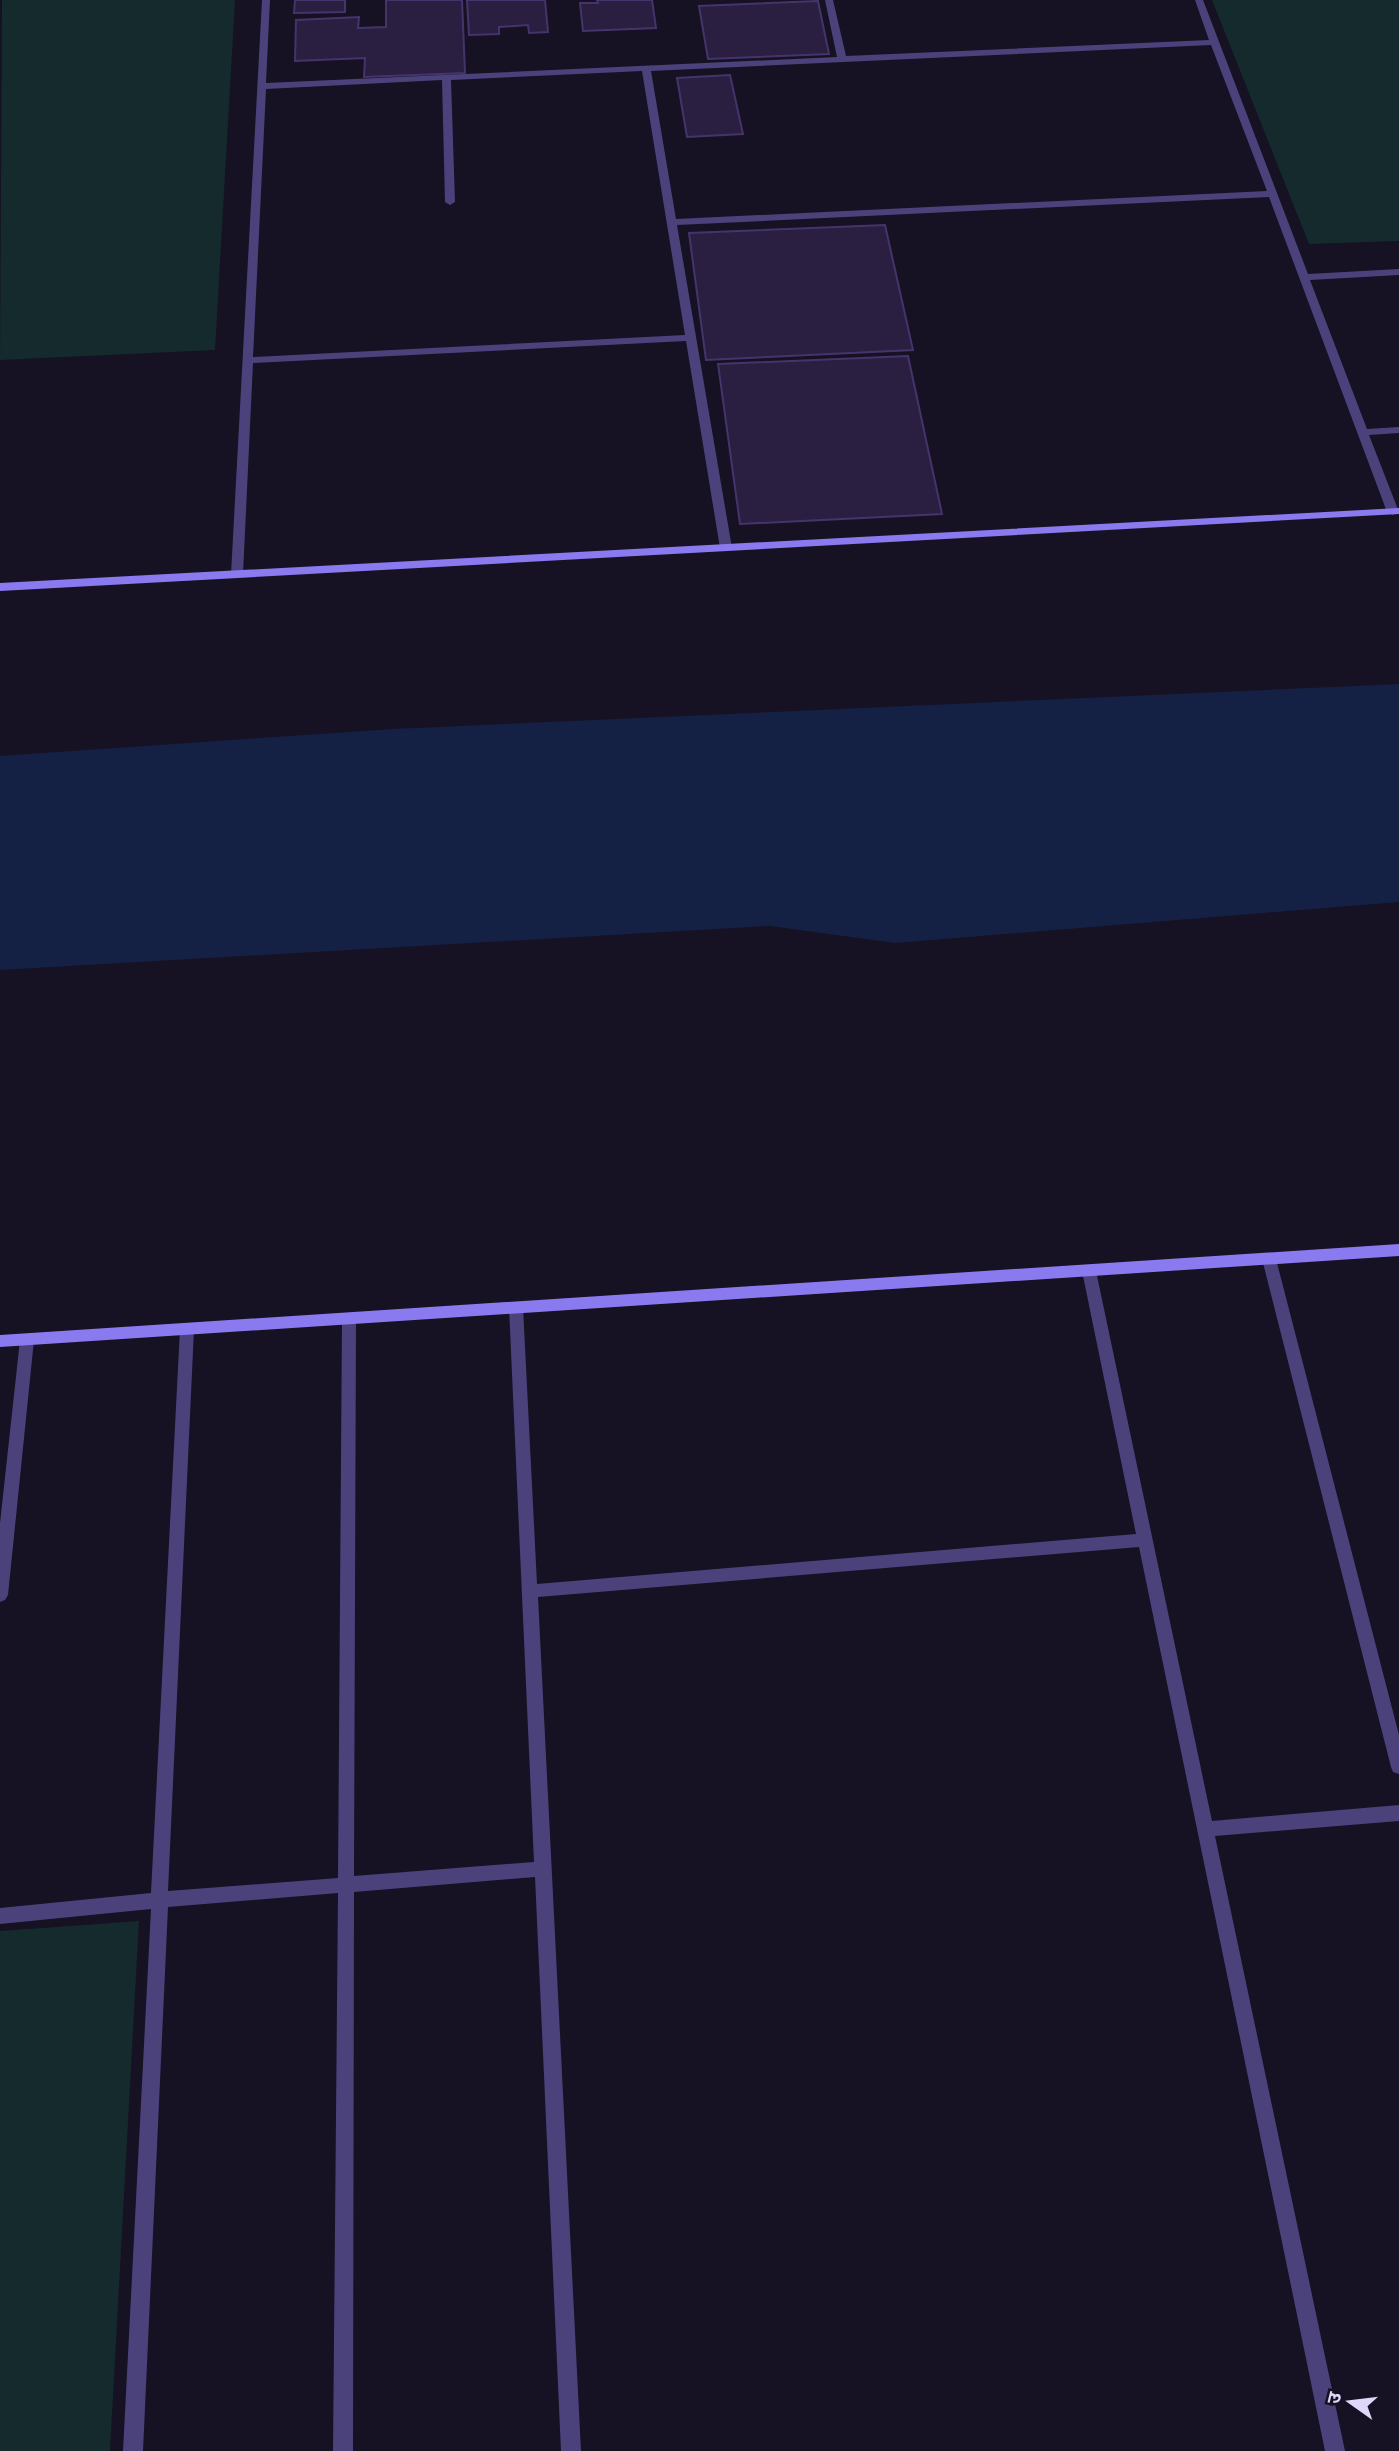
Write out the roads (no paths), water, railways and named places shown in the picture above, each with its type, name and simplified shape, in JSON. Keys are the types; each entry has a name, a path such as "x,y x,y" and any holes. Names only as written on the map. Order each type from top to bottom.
{"street":[{"path":"237,574 266,0"},
{"path":"829,0 842,59"},
{"path":"0,587 1396,512 1362,432 1199,0"},
{"path":"262,86 1214,42"},
{"path":"646,68 726,548"},
{"path":"446,77 450,202"},
{"path":"671,222 1272,194"},
{"path":"1304,277 1399,272"},
{"path":"248,360 691,338"},
{"path":"1362,432 1399,430"},
{"path":"0,1341 1399,1250"},
{"path":"1269,1259 1399,1767"},
{"path":"1089,1270 1335,2451"},
{"path":"516,1307 571,2451"},
{"path":"343,2451 349,1318"},
{"path":"133,2451 187,1329"},
{"path":"0,1595 27,1339"},
{"path":"530,1591 1145,1540"},
{"path":"1205,1829 1399,1813"},
{"path":"0,1916 159,1900 543,1869"}],"water":[{"path":"1399,684 1399,902 895,943 770,926 0,970 0,756 392,729"}]}
